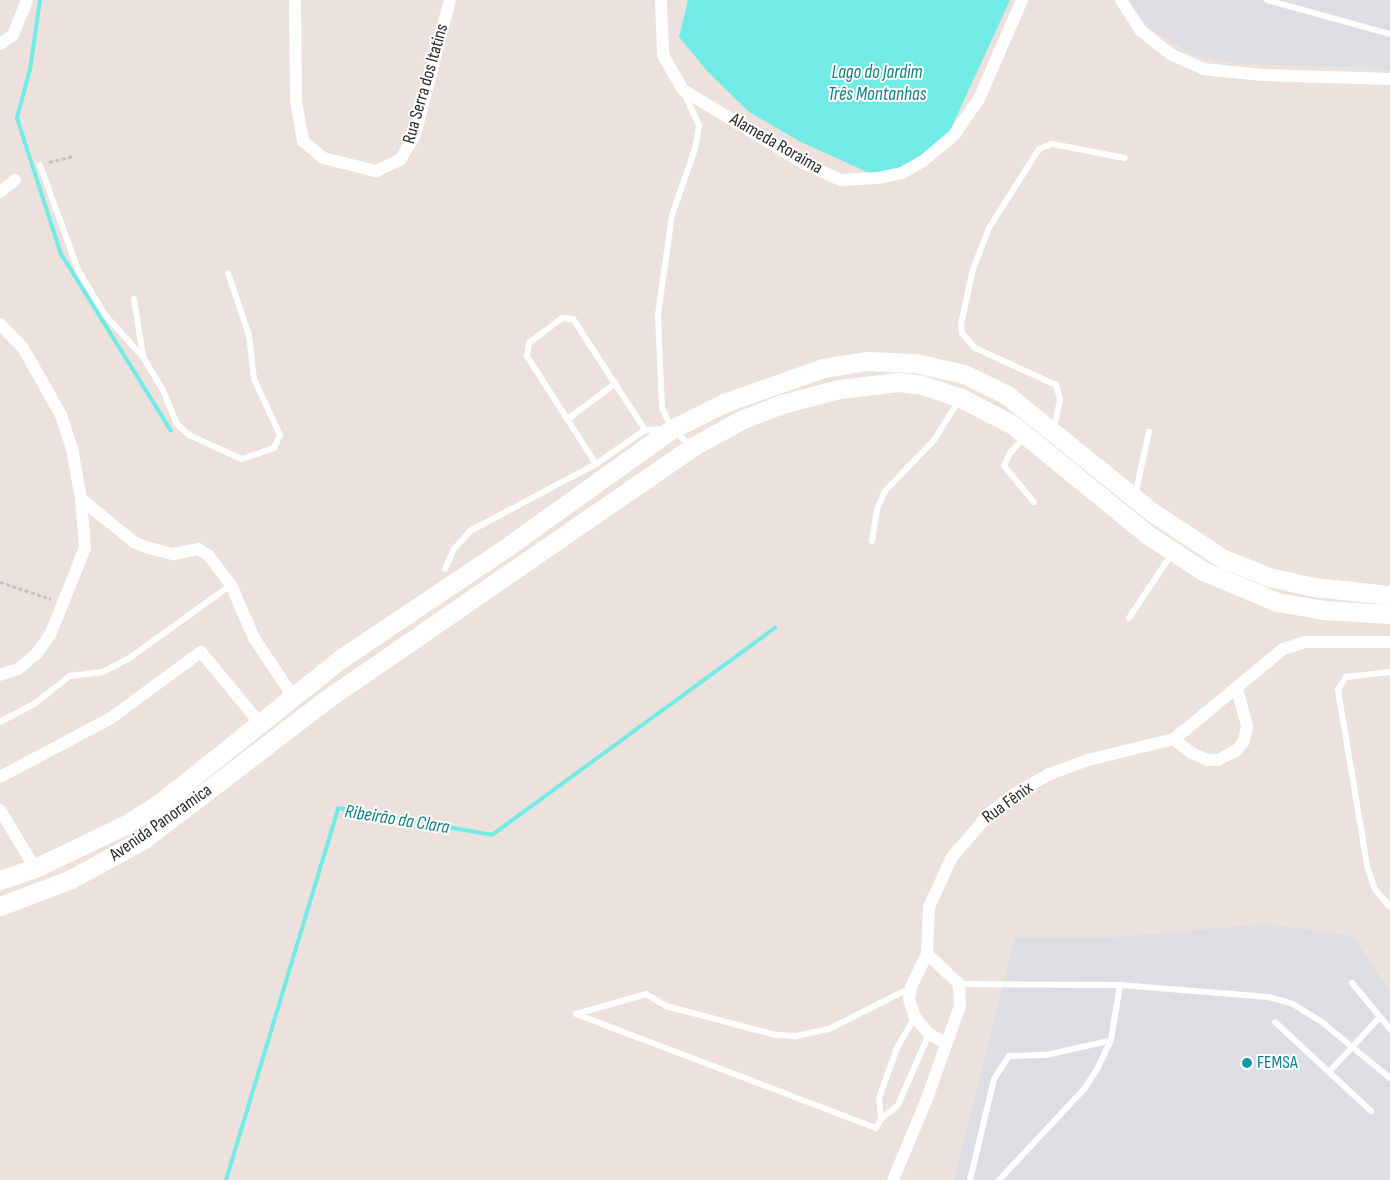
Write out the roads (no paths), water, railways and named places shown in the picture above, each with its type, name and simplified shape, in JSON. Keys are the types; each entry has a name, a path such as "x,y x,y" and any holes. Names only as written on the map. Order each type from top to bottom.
{"main road":[{"name":"Avenida Panoramica","path":"0,880 35,868 124,825 160,804 292,695 339,660 507,548 672,429 782,381 823,368 867,361 915,363 964,374 1007,395 1054,430 1135,498 1222,558 1269,577 1314,587 1390,595"},
{"name":"Avenida Panoramica","path":"0,906 71,879 144,839 307,714 692,447 742,419 782,404 862,384 914,384 961,398 1026,435 1148,535 1218,578 1277,602 1325,610 1390,614"}],"street":[{"path":"0,44 13,36 28,0"},
{"name":"Rua Serra dos Itatins","path":"296,0 298,127 311,150 339,164 376,171 400,160 414,135 450,0"},
{"name":"Alameda Roraima","path":"661,0 663,55 683,90 803,163 841,180 878,178 902,173 923,161 954,135 974,106 1022,0"},
{"path":"1121,0 1141,31 1170,54 1203,69 1262,75 1390,79"},
{"path":"0,192 15,180"},
{"path":"0,324 23,348 61,415 72,448 81,499 85,548 50,635 36,654 18,669 0,675"},
{"path":"81,499 110,523 146,547 173,554 198,549 219,568 231,585 254,638 292,695"},
{"name":"Rua Fênix","path":"927,954 927,921 938,883 952,857 990,812 1047,775 1088,760 1174,739 1237,689 1274,654 1292,645 1390,642"},
{"path":"0,777 111,718 201,652 259,722"},
{"path":"1174,739 1191,753 1208,760 1218,760 1236,751 1244,741 1247,726 1237,689"},
{"path":"0,810 35,868"},
{"path":"893,1180 926,1101 960,1006 959,984 927,954 911,988 909,999 915,1017 929,1034 946,1043"}],"lane":[{"path":"1267,0 1390,34"},
{"path":"683,90 699,125 695,149 672,215 658,315 662,408 672,429 692,447"},
{"path":"1054,430 1060,398 1056,385 974,348 962,333 961,324 973,269 989,228 1039,149 1052,144 1125,158"},
{"path":"40,165 78,270 105,315 144,357 163,390 176,422 189,435 242,460 274,448 280,435 254,380 249,335 228,273"},
{"path":"134,299 144,357"},
{"path":"596,464 527,356 529,343 562,318 573,319 645,430"},
{"path":"568,419 616,383"},
{"path":"872,541 877,509 885,491 934,440 952,416 961,398"},
{"path":"445,569 454,549 470,531 596,464 645,430 672,429"},
{"path":"1135,498 1149,431"},
{"path":"1026,435 1010,453 1004,466 1034,502"},
{"path":"1129,618 1174,552"},
{"path":"0,722 34,704 70,676 103,672 131,657 231,585"},
{"path":"1389,905 1375,889 1367,866 1338,690 1346,677 1390,672"},
{"path":"1352,983 1390,1029"},
{"path":"959,984 1120,985 1269,997 1293,1004 1351,1046 1390,1078"},
{"path":"999,1180 1085,1088 1111,1040 1120,985"},
{"path":"911,988 829,1029 796,1036 776,1034 666,1006 646,994 576,1014 876,1128 881,1119 898,1105 929,1034"},
{"path":"881,1119 879,1098 897,1048 915,1017"},
{"path":"1329,1072 1351,1046 1380,1017"},
{"path":"1275,1022 1371,1111"},
{"path":"970,1180 994,1079 1009,1056 1046,1055 1111,1040"}],"water":[{"name":"Lago do Jardim Três Montanhas","path":"688,0 1010,0 948,135 913,166 876,176 801,142 749,112 708,72 679,37"}],"waterway":[{"path":"40,0 30,69 17,118 61,254 171,431"},
{"name":"Ribeirão da Clara","path":"226,1180 338,808 492,835 775,628"}],"place":[{"name":"FEMSA","path":"1247,1063"}]}
